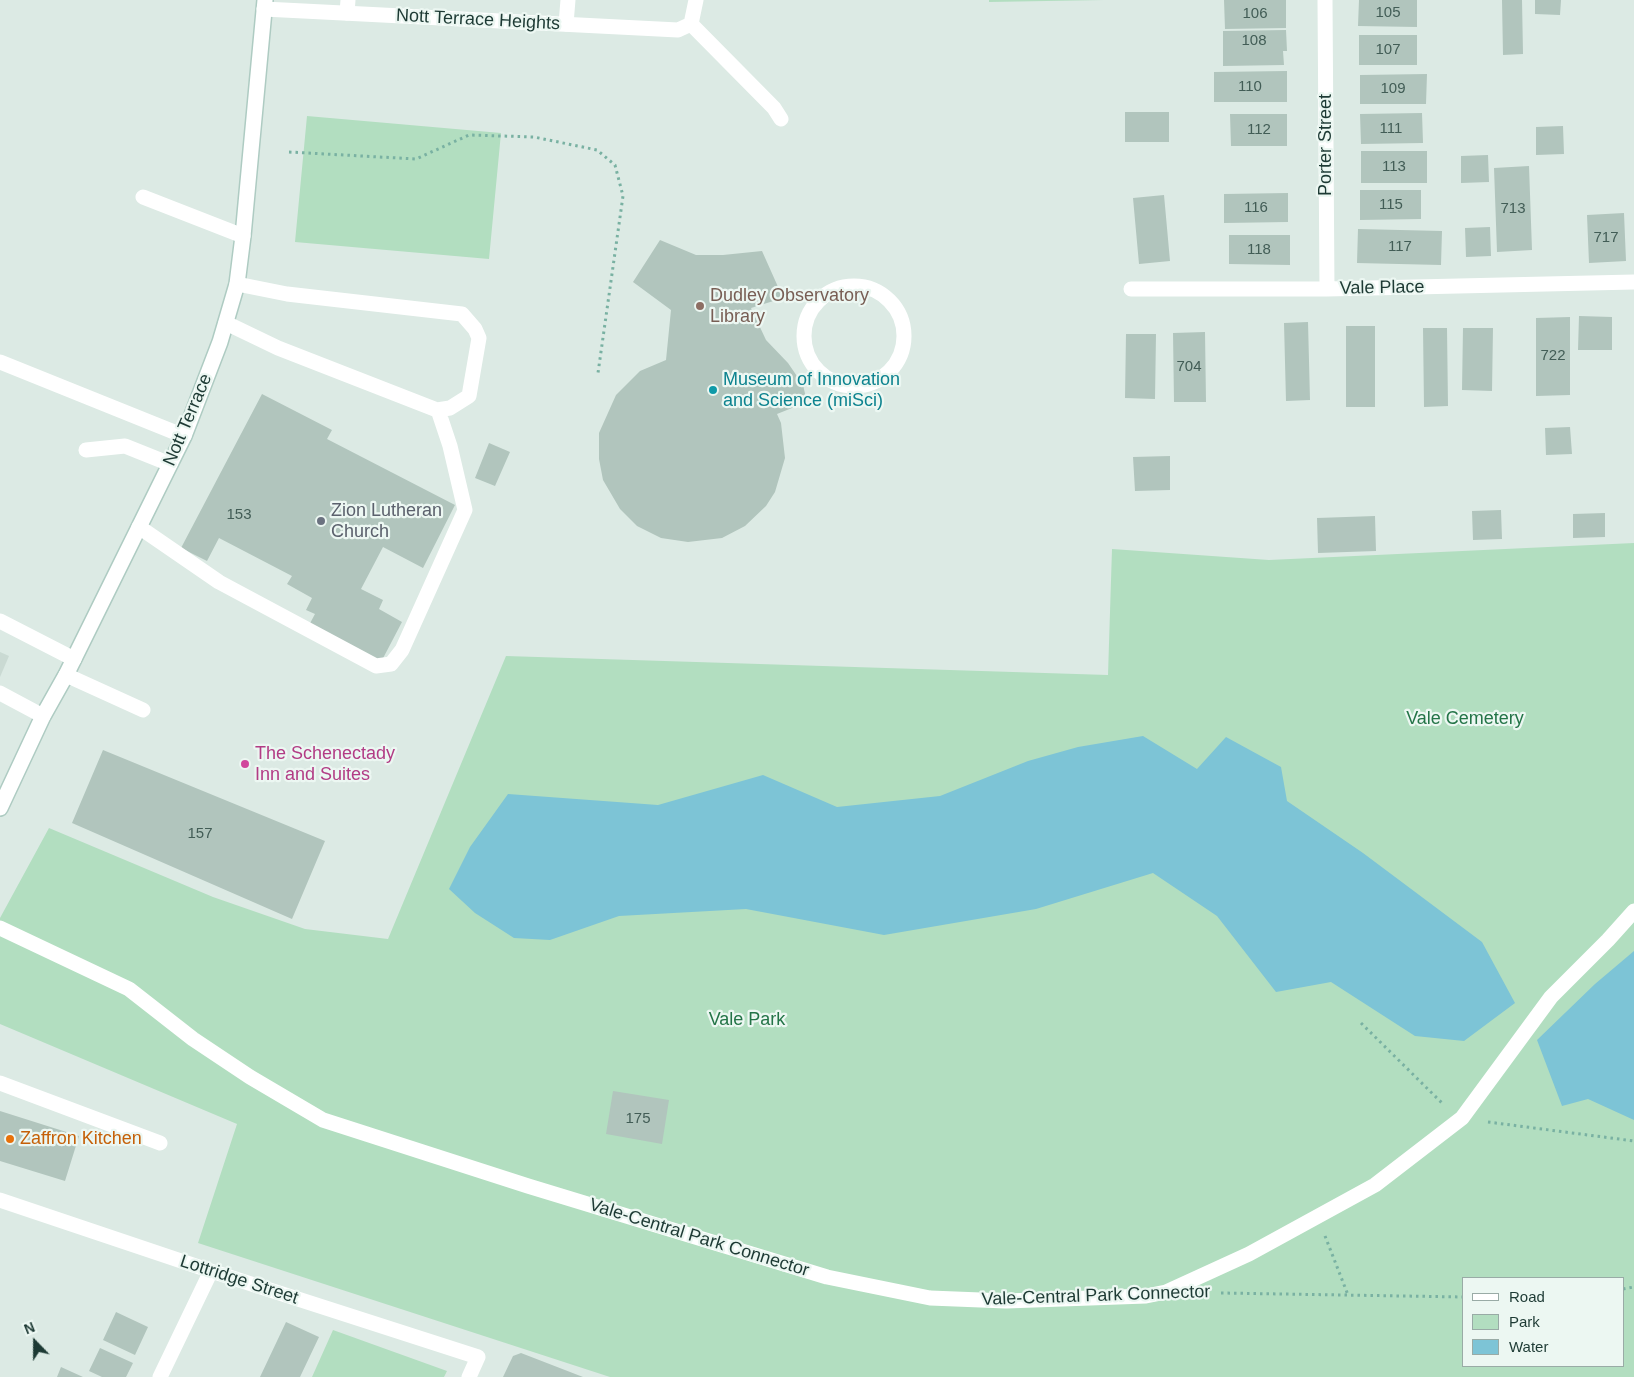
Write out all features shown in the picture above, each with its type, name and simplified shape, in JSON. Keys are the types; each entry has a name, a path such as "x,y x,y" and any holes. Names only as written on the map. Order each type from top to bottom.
{"street":[{"path":"566,24 568,0"},
{"path":"696,0 691,24 774,108 781,119"},
{"name":"Porter Street","path":"1324,0 1327,289"},
{"name":"Nott Terrace Heights","path":"264,5 348,7 566,24 678,30 691,24"},
{"name":"Nott Terrace","path":"0,808 42,716 66,675 184,436 220,342 237,284 264,5"},
{"path":"143,197 243,236"},
{"name":"Vale Place","path":"1131,289 1327,289 1634,282"},
{"path":"226,323 278,348 438,410 450,408 470,396 479,338 475,329 462,314 287,294 237,284"},
{"path":"848,286 865,288 880,293 892,304 901,318 905,334 903,350 896,364 885,376 870,384 854,387 837,384 822,376 812,363 805,348 804,331 809,315 819,301 832,291 848,286"},
{"path":"0,362 184,436"},
{"path":"139,526 219,582 376,666 391,664 402,650 465,510 450,446 438,410"},
{"path":"86,450 125,446 170,464"},
{"path":"0,621 74,659"},
{"path":"66,675 143,710"},
{"path":"0,694 42,716"},
{"name":"Vale-Central Park Connector","path":"0,928 129,989 193,1040 250,1077 323,1120 528,1186 827,1277 930,1298 1006,1301 1146,1296 1166,1292 1249,1254 1375,1185 1462,1118 1550,997 1608,940 1634,911"},
{"path":"0,1083 160,1143"},
{"name":"Lottridge Street","path":"0,1200 210,1271 478,1357 469,1377"},
{"path":"160,1377 210,1271"}],"path":[{"path":"289,152 416,159 469,135 534,137 597,150 615,165 623,196 598,373"},
{"path":"1318,1217 1348,1295"},
{"name":"Vale-Central Park Connector","path":"1212,1293 1462,1297"}],"shaded area":[{"path":"0,652 9,656 0,677"}],"green space":[{"path":"989,0 1104,0 989,2"},
{"path":"307,116 501,133 489,259 295,242"},
{"name":"Vale Park","path":"1634,543 1634,1377 610,1377 198,1243 237,1124 0,1024 0,918 49,828 213,897 305,929 388,939 506,656 1108,675 1112,549 1269,560"},
{"path":"333,1330 447,1371 444,1377 312,1377"}],"water":[{"path":"1143,736 1197,769 1226,737 1281,767 1287,801 1363,853 1482,942 1515,1003 1464,1041 1415,1036 1331,982 1276,992 1217,916 1153,873 1036,909 884,935 746,909 619,916 550,940 514,938 475,913 449,889 470,847 508,794 658,805 763,775 837,807 940,796 1028,761 1078,747"},
{"path":"1634,951 1634,1120 1588,1099 1562,1106 1537,1040 1595,984"}],"building":[{"path":"1224,0 1286,0 1286,28 1225,29"},
{"path":"1359,0 1417,0 1417,27 1358,26"},
{"path":"1502,0 1522,0 1523,54 1503,55"},
{"path":"1535,0 1561,0 1560,15 1535,14"},
{"path":"1286,30 1287,51 1283,51 1284,65 1223,66 1223,31"},
{"path":"1359,35 1417,35 1417,65 1359,65"},
{"path":"1287,71 1287,102 1214,102 1214,72"},
{"path":"1427,74 1426,104 1360,104 1360,75"},
{"path":"1125,112 1169,112 1169,142 1125,142"},
{"path":"1422,113 1423,143 1361,144 1360,114"},
{"path":"1230,114 1287,114 1287,146 1231,146"},
{"path":"1563,126 1564,154 1536,155 1536,127"},
{"path":"1361,151 1427,151 1427,183 1361,183"},
{"path":"1488,155 1489,182 1461,183 1461,156"},
{"path":"1529,166 1532,250 1497,252 1494,168"},
{"path":"1360,190 1421,190 1421,219 1360,220"},
{"path":"1288,193 1288,222 1224,223 1224,194"},
{"path":"1164,195 1170,261 1139,264 1133,198"},
{"path":"1624,213 1626,261 1589,263 1587,215"},
{"path":"1490,227 1491,256 1466,257 1465,228"},
{"path":"1358,229 1442,231 1441,265 1357,263"},
{"path":"1229,235 1290,235 1290,265 1229,264"},
{"name":"Museum of Innovation and Science (miSci)","path":"660,240 696,255 723,255 762,251 783,298 751,308 766,340 788,363 803,385 807,402 777,414 781,423 785,458 775,492 766,506 745,526 722,538 688,542 661,538 637,526 620,509 603,480 599,459 599,433 616,395 640,371 666,360 671,310 633,282"},
{"path":"1579,316 1612,317 1612,350 1578,350"},
{"path":"1570,317 1570,395 1536,396 1536,318"},
{"path":"1308,322 1310,400 1286,401 1284,323"},
{"path":"1346,326 1375,326 1375,407 1346,407"},
{"path":"1423,328 1447,328 1448,406 1424,407"},
{"path":"1463,328 1493,328 1492,391 1462,390"},
{"path":"1205,332 1206,402 1174,402 1173,333"},
{"path":"1126,334 1156,334 1155,399 1125,398"},
{"name":"Zion Lutheran Church","path":"262,394 332,430 327,439 455,505 423,568 383,547 361,589 383,600 379,609 402,622 380,664 308,627 315,614 306,610 312,598 287,584 292,576 219,538 207,561 181,548"},
{"path":"1570,427 1572,454 1546,455 1545,428"},
{"path":"489,443 510,452 495,486 475,478"},
{"path":"1170,456 1170,490 1135,491 1133,457"},
{"path":"1501,510 1502,539 1473,540 1472,511"},
{"path":"1605,513 1605,537 1573,538 1573,514"},
{"path":"1375,516 1376,551 1318,553 1317,518"},
{"name":"The Schenectady Inn and Suites","path":"103,750 325,841 292,919 72,823"},
{"path":"613,1091 669,1100 662,1144 606,1134"},
{"path":"0,1111 79,1136 65,1181 0,1161"},
{"path":"116,1312 148,1327 135,1355 103,1340"},
{"path":"286,1322 319,1337 300,1377 260,1377"},
{"path":"100,1348 133,1363 126,1377 102,1377 89,1371"},
{"path":"521,1353 583,1377 503,1377 513,1356"},
{"path":"61,1367 83,1377 57,1377"}],"place":[{"name":"Dudley Observatory Library","path":"700,306"},
{"name":"Museum of Innovation and Science (miSci)","path":"713,390"},
{"name":"Zion Lutheran Church","path":"321,521"},
{"name":"The Schenectady Inn and Suites","path":"245,764"},
{"name":"Zaffron Kitchen","path":"10,1139"}],"park label":[{"name":"Vale Cemetery","path":"1465,719"}]}
